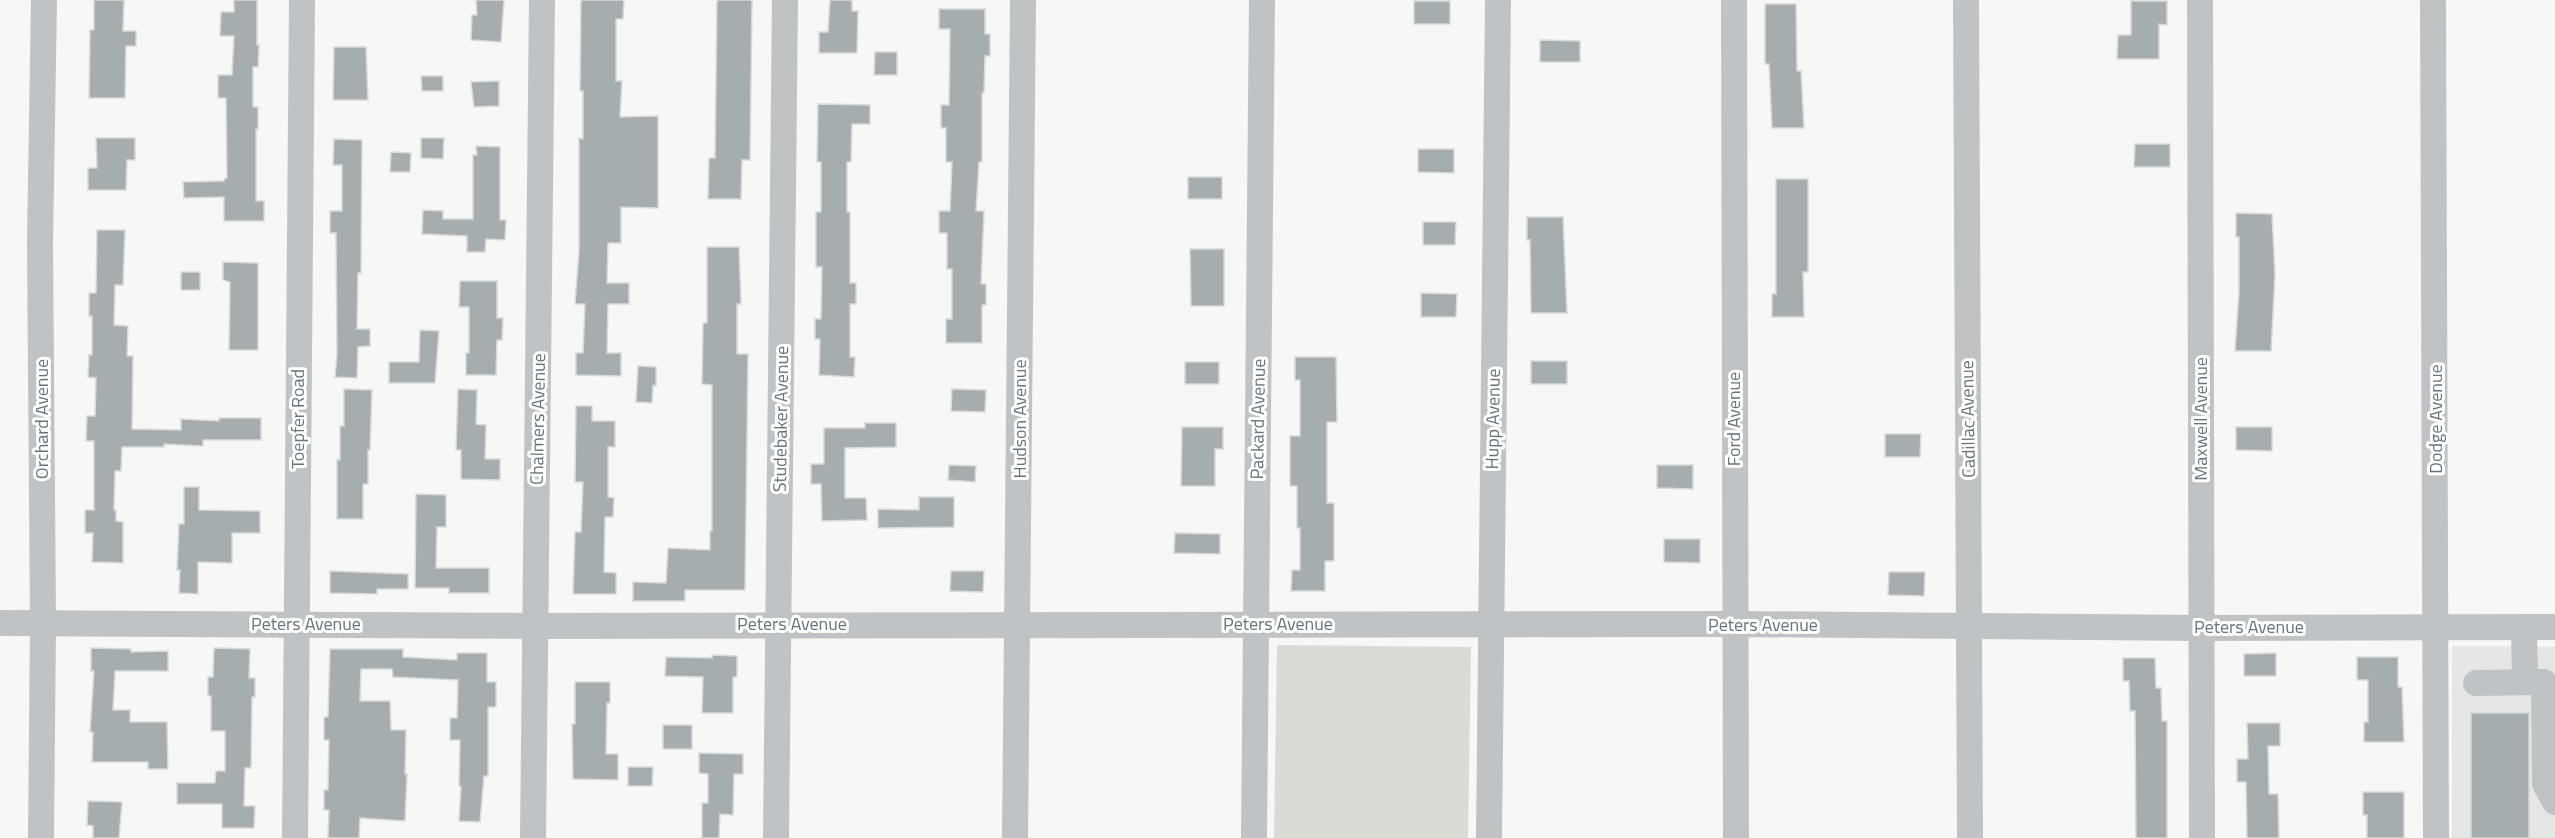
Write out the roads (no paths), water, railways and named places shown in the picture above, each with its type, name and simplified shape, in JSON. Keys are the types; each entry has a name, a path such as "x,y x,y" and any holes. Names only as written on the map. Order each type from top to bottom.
{"street":[{"name":"Orchard Avenue","path":"41,838 43,623 40,243 44,0"},
{"name":"Toepfer Road","path":"295,838 302,0"},
{"name":"Chalmers Avenue","path":"533,838 542,0"},
{"name":"Studebaker Avenue","path":"776,838 785,0"},
{"name":"Hudson Avenue","path":"1015,838 1023,0"},
{"name":"Packard Avenue","path":"1254,838 1262,0"},
{"name":"Hupp Avenue","path":"1489,838 1498,0"},
{"name":"Ford Avenue","path":"1734,0 1736,838"},
{"name":"Cadillac Avenue","path":"1966,0 1971,838"},
{"name":"Maxwell Avenue","path":"2200,0 2202,838"},
{"name":"Dodge Avenue","path":"2433,0 2436,838"},
{"name":"Peters Avenue","path":"0,623 536,626 1735,624 2202,628 2555,627"},
{"path":"2524,627 2525,682"},
{"path":"2476,683 2544,682 2545,784 2555,802"}]}
